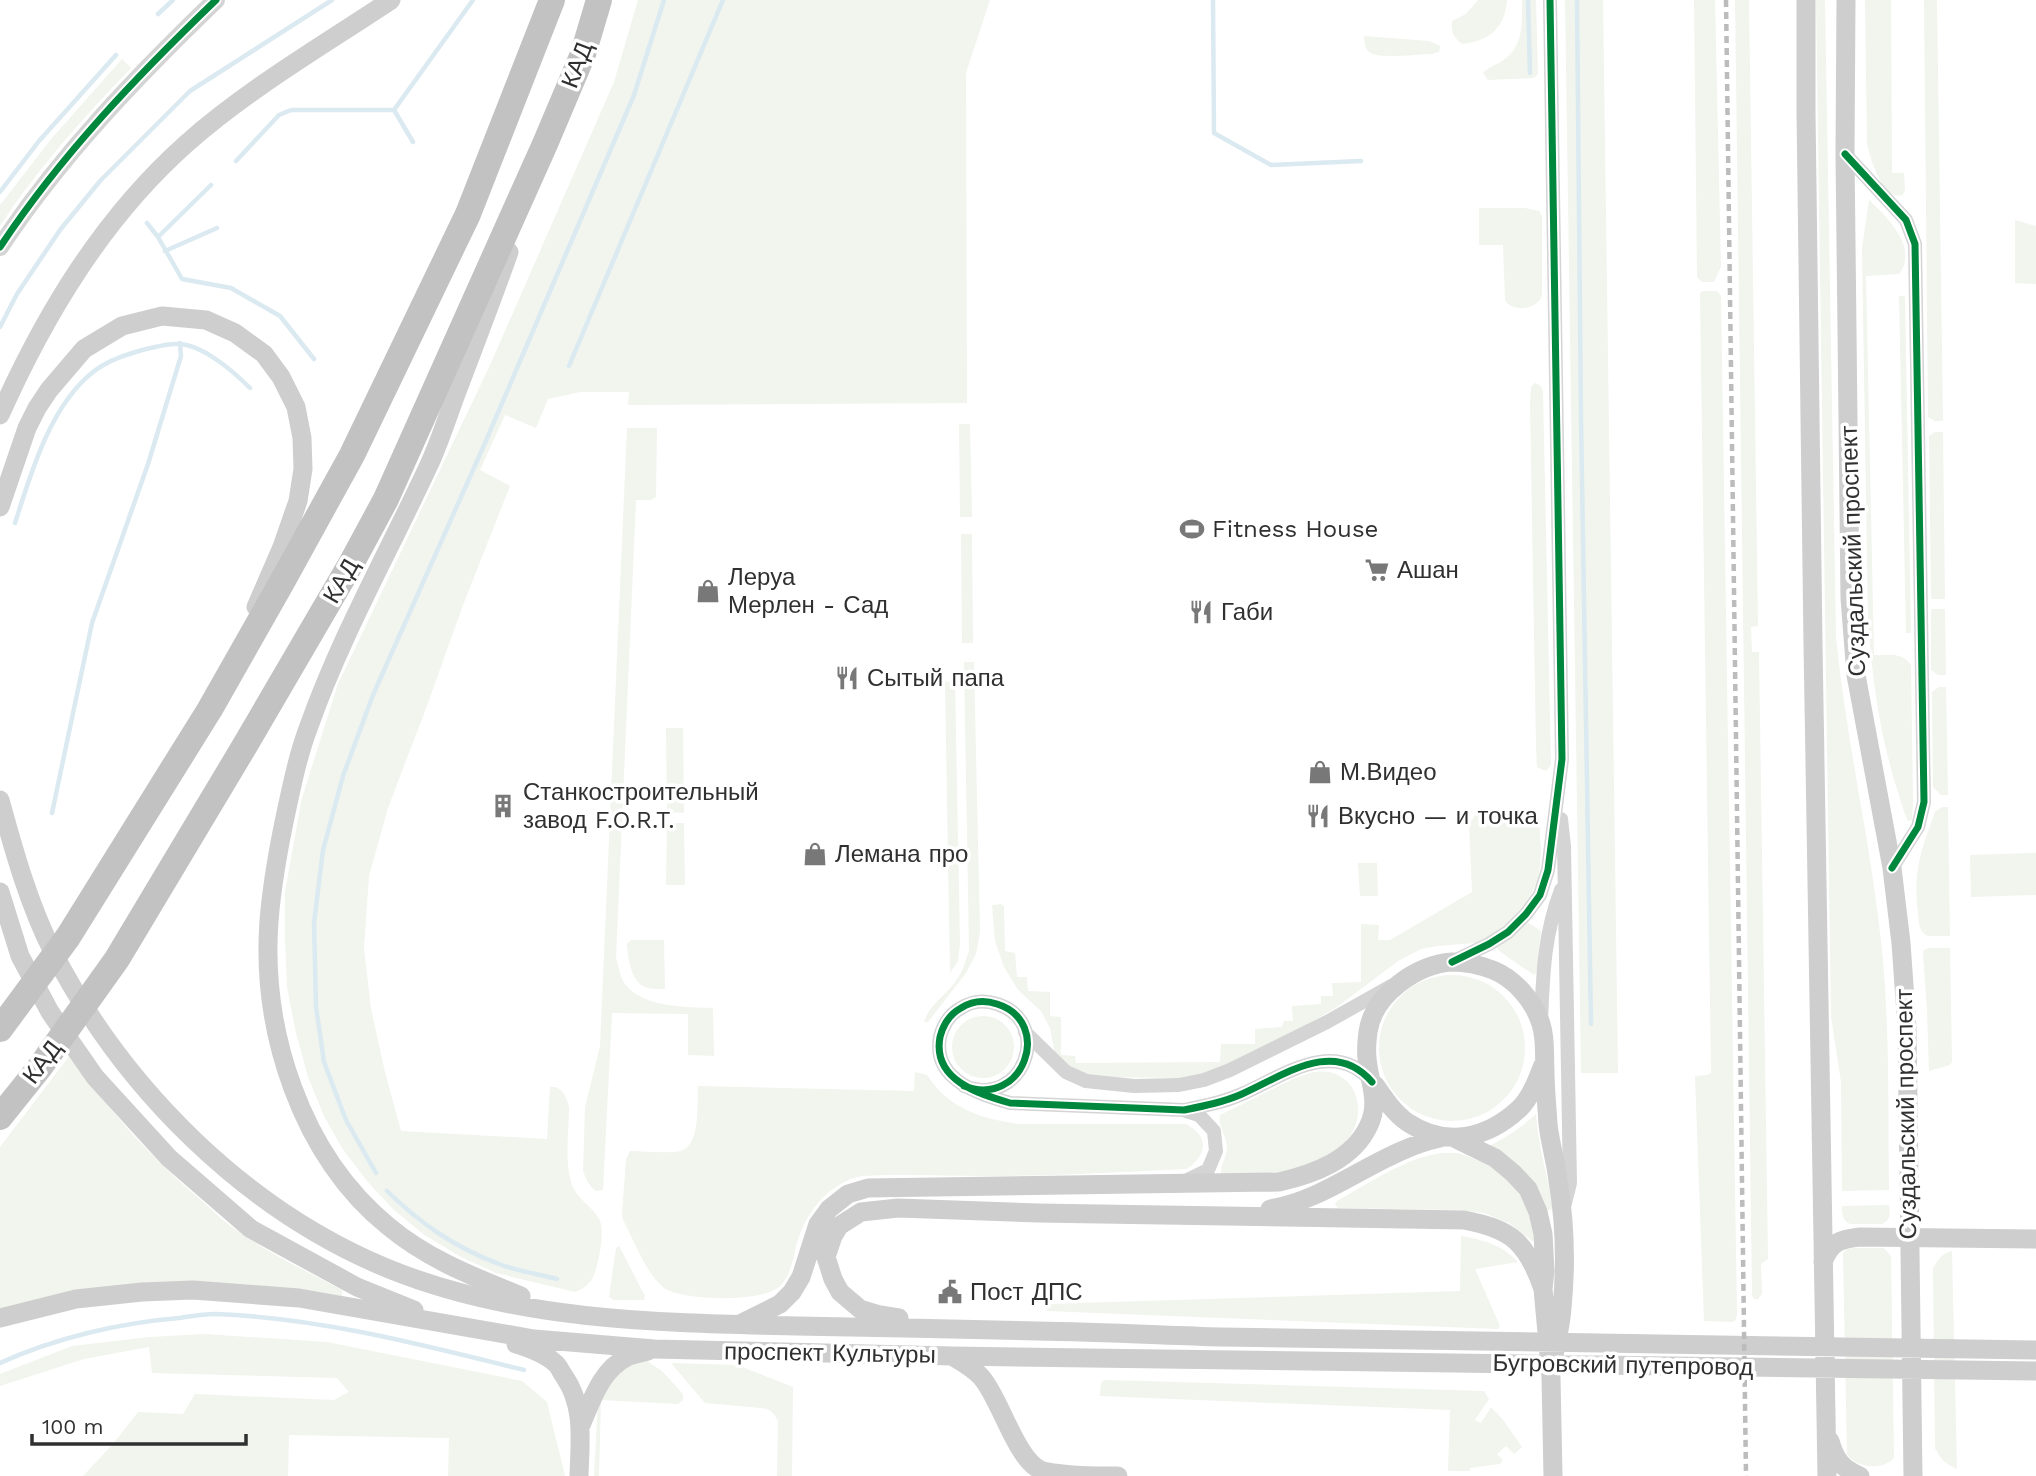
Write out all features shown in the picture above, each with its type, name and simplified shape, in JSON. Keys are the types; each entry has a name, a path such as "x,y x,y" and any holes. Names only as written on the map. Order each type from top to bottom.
{"highway":[{"name":"КАД","path":"5,1023 68,937 210,709 358,443 468,214 552,0"},
{"name":"КАД","path":"0,1117 40,1067 117,959 251,735 386,499 545,144 583,54 599,0"}],"main road":[{"path":"0,415 45,322 107,230 143,188 186,145 246,97 391,0"},
{"name":"Суздальский проспект","path":"1806,0 1807,252 1826,1476"},
{"name":"Суздальский проспект","path":"1846,0 1844,154 1850,598 1856,675 1892,869 1901,943 1907,1028 1913,1476"},
{"path":"545,144 491,304 429,465 353,620 307,729 276,856 268,959 272,1007 286,1068 315,1136 351,1189 386,1225 432,1256 453,1268 558,1311"},
{"path":"0,507 27,428 49,390 84,349 122,326 162,316 206,320 235,333 264,354 281,377 296,407 302,438 298,501 282,547 210,709"},
{"path":"0,800 13,847 51,948 92,1018 147,1091 220,1165 323,1236 385,1267 440,1287 558,1311"},
{"path":"0,892 20,956 50,1012 94,1077 169,1158 251,1229 357,1287 450,1325"},
{"path":"737,1325 780,1304 792,1292 801,1277 818,1224 829,1209 848,1194 868,1188 1279,1182 1300,1177 1343,1157 1370,1125 1376,1103 1366,1057 1368,1029 1378,1004 1417,972 1452,962 1475,964 1497,971 1524,993 1541,1023 1545,1042 1548,1127 1562,1215 1562,1309 1551,1377"},
{"path":"1235,1215 1288,1206 1313,1197 1400,1151 1447,1138 1478,1134 1500,1123 1521,1107 1545,1061"},
{"path":"1372,1082 1388,1104 1406,1121 1496,1158 1528,1189 1538,1212 1543,1234 1543,1289 1551,1377 1553,1476"},
{"path":"934,1329 860,1309 840,1293 826,1257 839,1226 861,1212 898,1208 1464,1220 1485,1224 1506,1234 1526,1250 1543,1289"},
{"path":"1823,1262 1832,1245 1860,1237 2036,1239"},
{"path":"0,1318 76,1299 193,1290 299,1298 450,1325"},
{"name":"проспект Культуры","path":"558,1311 598,1318 737,1325 1214,1336"},
{"name":"проспект Культуры","path":"450,1325 534,1339 654,1349 952,1356 1211,1358"},
{"path":"480,1330 536,1351 555,1363 569,1382 578,1402 581,1426 579,1476"},
{"name":"Бугровский путепровод","path":"1214,1336 2036,1350"},
{"path":"581,1426 601,1381 613,1367 627,1357 654,1349"},
{"path":"952,1356 981,1376 992,1391 1028,1462 1042,1471 1066,1475 1118,1476"},
{"name":"Бугровский путепровод","path":"1211,1358 2036,1371"},
{"path":"1825,1419 1833,1452 1839,1464 1860,1476"}],"street":[{"path":"0,247 28,205 75,146 158,56 216,0"},
{"path":"1452,962 1508,932 1540,895 1548,870 1558,796 1562,753 1550,0"},
{"path":"1844,154 1906,220 1915,244 1924,802 1918,827 1892,869"},
{"path":"1558,796 1564,846 1570,1183 1562,1215"},
{"path":"1541,1023 1545,948 1549,925 1564,882"},
{"path":"1372,1082 1363,1071 1343,1062 1319,1061 1294,1069 1240,1095 1212,1105 1184,1110 1010,1103 964,1086 950,1075 941,1060 940,1034 948,1019 961,1007 977,1002 995,1003 1017,1017 1025,1032 1066,1072 1086,1081 1134,1086 1179,1085 1204,1080 1243,1065 1417,972"},
{"path":"964,1086 989,1090 1013,1079 1026,1057 1028,1049 1025,1032"},
{"path":"1182,1182 1208,1170 1216,1151 1214,1131 1199,1115 1184,1110"}],"shaded area":[{"path":"638,0 990,0 966,73 967,403 628,405 629,392 580,392 548,399 536,428 505,415 480,470 510,486 388,808 369,876 364,948 371,1009 401,1131 547,1139 550,1087 563,1092 569,1107 568,1160 572,1185 597,1215 602,1234 592,1279 575,1292 496,1273 461,1257 423,1234 393,1209 342,1148 324,1116 308,1077 296,1033 287,987 285,891 302,798 338,684 491,363 614,82"},
{"path":"1478,0 1507,0 1506,10 1499,25 1488,36 1462,44 1453,34 1452,21 1466,14"},
{"path":"1522,0 1536,0 1538,74 1534,78 1488,80 1483,73 1509,55 1518,42"},
{"path":"1565,0 1603,0 1618,1073 1581,1073"},
{"path":"1694,0 1715,0 1721,267 1714,282 1702,282 1697,277"},
{"path":"1735,0 1749,0 1758,626 1751,627 1752,652 1759,652 1768,1259 1761,1264 1762,1294 1758,1299 1754,1299 1752,1295"},
{"path":"1816,0 1825,0 1836,637 1871,865 1884,972 1889,1190 1842,1191 1841,1082 1831,1017"},
{"path":"1865,0 1891,0 1892,173 1904,173 1903,195 1889,192 1883,185 1867,144"},
{"path":"1924,0 1937,0 1943,421 1928,417"},
{"path":"1364,36 1429,41 1440,46 1439,52 1381,56 1366,49"},
{"path":"122,59 131,68 62,144 29,184 0,226 0,205 52,138"},
{"path":"1869,200 1899,234 1905,254 1899,274 1866,276 1874,655 1899,656 1911,665 1913,802 1912,820 1908,821 1890,765 1881,724 1868,620 1862,248"},
{"path":"1479,208 1525,208 1539,211 1542,216 1542,295 1536,304 1519,308 1513,307 1505,300 1503,245 1479,245"},
{"path":"2015,220 2036,226 2036,284 2015,283"},
{"path":"1702,291 1717,291 1721,296 1737,1314 1736,1320 1732,1322 1704,1321 1695,1076 1711,1073"},
{"path":"1899,296 1905,296 1911,633 1906,633"},
{"path":"1535,383 1541,386 1543,392 1551,765 1546,771 1537,767 1536,748 1530,404 1531,387"},
{"path":"959,424 970,424 972,517 960,517"},
{"path":"627,428 657,428 656,497 651,500 636,500 616,958 625,984 643,998 666,1005 713,1008 714,1056 688,1055 688,1014 612,1013 603,1190 596,1191 583,1171 585,1107 600,1046"},
{"path":"1935,432 1943,432 1945,599 1931,599 1929,436"},
{"path":"961,534 972,534 973,643 962,643"},
{"path":"1931,609 1945,609 1946,675 1938,675 1931,670"},
{"path":"964,662 974,662 980,932 976,954 966,973 928,1022 924,1022 932,1007 958,978 969,950"},
{"path":"955,681 960,944 958,961 950,973 945,682"},
{"path":"1939,687 1946,687 1948,795 1941,795 1933,787 1932,692"},
{"path":"666,728 683,728 684,813 667,812"},
{"path":"1942,807 1948,807 1950,936 1928,936 1922,932 1919,923 1917,872 1935,812"},
{"path":"1485,810 1530,811 1539,820 1539,878 1528,900 1509,922 1475,943 1421,949 1398,961 1337,1007 1284,1038 1225,1066 1188,1078 1085,1077 1064,1066 1055,1054 1050,1028 1041,1011 1018,990 1004,967 995,941 992,905 1001,904 1004,906 1005,951 1015,953 1017,977 1027,977 1028,991 1050,992 1050,1016 1061,1017 1061,1055 1075,1056 1076,1063 1220,1062 1221,1044 1255,1044 1255,1029 1282,1027 1284,1021 1293,1021 1292,1006 1321,1004 1321,996 1333,996 1332,983 1361,982 1361,924 1379,925 1378,940 1390,940 1472,892 1469,824 1477,813"},
{"path":"667,823 684,823 685,885 666,885"},
{"path":"2036,853 2036,895 1971,897 1970,855"},
{"path":"1358,863 1377,863 1378,896 1360,896"},
{"path":"1527,922 1541,931 1538,971 1534,975 1497,948"},
{"path":"631,940 664,940 665,989 648,988 638,982 628,957 627,944"},
{"path":"1950,948 1952,1062 1929,1071 1923,954 1924,950"},
{"path":"1452,975 1480,981 1503,997 1519,1020 1525,1048 1519,1076 1503,1099 1480,1115 1452,1121 1424,1115 1401,1099 1385,1076 1379,1048 1385,1020 1401,997 1424,981"},
{"path":"977,1016 989,1016 1005,1025 1012,1035 1012,1059 1005,1069 989,1078 977,1078 966,1073 957,1064 952,1053 952,1041 957,1030 966,1021"},
{"path":"70,1055 131,1133 218,1216 261,1246 342,1290 342,1296 235,1285 0,1310 0,1147"},
{"path":"915,1072 927,1075 945,1096 956,1104 993,1119 1020,1124 1186,1124 1199,1134 1202,1152 1187,1169 1035,1175 857,1177 826,1195 811,1213 800,1235 787,1276 781,1285 772,1291 742,1297 705,1298 674,1292 658,1282 646,1266 623,1220 626,1159 630,1151 669,1152 687,1147 695,1133 698,1086 914,1091"},
{"path":"1313,1072 1329,1072 1341,1077 1356,1095 1357,1118 1348,1139 1331,1153 1296,1169 1263,1176 1221,1176 1227,1148 1220,1115"},
{"path":"1536,1114 1553,1209 1545,1211 1487,1147 1525,1124"},
{"path":"1442,1153 1458,1153 1491,1165 1522,1192 1530,1208 1536,1240 1532,1241 1509,1223 1484,1213 1460,1210 1338,1208 1335,1204 1401,1166"},
{"path":"1889,1205 1890,1214 1882,1224 1850,1224 1842,1214 1842,1206"},
{"path":"1461,1236 1492,1244 1506,1251 1518,1262 1475,1269 1500,1326 1498,1329 1047,1311 1046,1304 1460,1291"},
{"path":"619,1246 645,1296 644,1300 613,1300 609,1297 616,1248"},
{"path":"1884,1248 1891,1256 1894,1458 1876,1466 1863,1465 1847,1454 1843,1254 1847,1249"},
{"path":"1952,1251 1957,1469 1944,1461 1935,1448 1933,1268 1943,1255"},
{"path":"204,1334 327,1342 522,1381 547,1402 565,1476 448,1476 449,1438 289,1435 288,1476 83,1476 138,1412 183,1414 195,1394 334,1400 349,1392 337,1378 152,1373 149,1347 84,1359 0,1386 0,1374 72,1346"},
{"path":"647,1361 662,1371 683,1394 683,1400 678,1404 601,1400 599,1476 594,1476 598,1402 607,1385 624,1369"},
{"path":"671,1363 737,1365 793,1387 792,1476 777,1476 778,1421 771,1412 761,1408 705,1403"},
{"path":"1104,1380 1484,1391 1489,1399 1475,1420 1481,1423 1491,1407 1522,1447 1514,1454 1506,1446 1497,1454 1503,1460 1500,1464 1470,1468 1470,1471 1448,1471 1450,1410 1100,1396 1101,1383"}],"waterway":[{"path":"158,14 173,0"},
{"path":"0,327 17,294 60,230 100,181 190,91 332,0"},
{"path":"394,110 473,0"},
{"path":"376,1173 346,1120 324,1062 316,1007 314,923 323,850 343,776 373,695 485,443 634,95 664,0"},
{"path":"569,366 723,0"},
{"path":"1213,0 1214,133 1271,165 1361,161"},
{"path":"1528,0 1530,73"},
{"path":"1577,0 1591,1024"},
{"path":"0,192 39,141 116,55"},
{"path":"236,161 279,115 291,110 394,110 413,142"},
{"path":"158,237 211,185"},
{"path":"147,223 182,279 231,288 280,316 314,359"},
{"path":"165,251 217,228"},
{"path":"52,813 92,623 148,464 181,356 180,343"},
{"path":"15,523 35,462 54,422 78,386 105,364 158,346 187,345 217,360 250,388"},
{"path":"387,1191 426,1224 467,1250 506,1266 557,1279"},
{"path":"0,1363 43,1346 88,1333 133,1324 216,1314 333,1327 410,1342 524,1370"}],"railway":[{"path":"1726,0 1746,1476"}],"cycle path":[{"path":"0,247 74,148 216,0"},
{"path":"1452,962 1508,932 1540,895 1548,870 1562,759 1550,0"},
{"path":"1845,154 1906,220 1915,244 1924,802 1918,827 1892,868"},
{"path":"964,1086 985,1090 1002,1085 1016,1075 1024,1060 1027,1044 1024,1028 1014,1014 997,1004 983,1002 965,1006 950,1017 941,1033 939,1052 943,1064 960,1083 972,1089 985,1095 1010,1103 1184,1110 1228,1099 1291,1070 1325,1061 1341,1062 1357,1069 1372,1082"}],"place":[{"name":"Fitness House","path":"1192,529"},
{"name":"Ашан","path":"1377,570"},
{"name":"Леруа Мерлен - Сад","path":"708,591"},
{"name":"Габи","path":"1201,612"},
{"name":"Сытый папа","path":"847,678"},
{"name":"М.Видео","path":"1320,772"},
{"name":"Станкостроительный завод F.O.R.T.","path":"503,806"},
{"name":"Вкусно — и точка","path":"1318,816"},
{"name":"Лемана про","path":"815,854"},
{"name":"Пост ДПС","path":"950,1292"}]}
